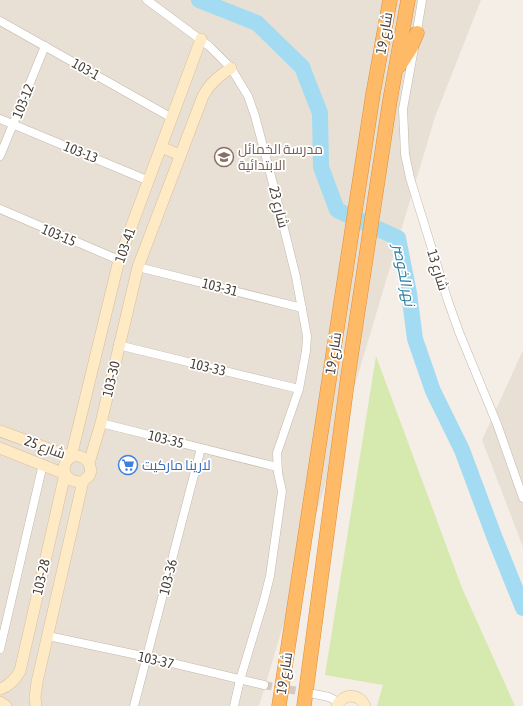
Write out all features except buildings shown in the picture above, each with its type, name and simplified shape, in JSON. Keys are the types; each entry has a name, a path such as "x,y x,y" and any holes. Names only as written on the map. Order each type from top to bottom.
{"highway":[{"path":"385,0 386,24"},
{"name":"شارع 19","path":"279,706 373,94 390,0"},
{"name":"شارع 19","path":"304,706 348,376 393,79 408,0"},
{"path":"393,79 417,33"}],"street":[{"name":"شارع 23","path":"146,0 202,39 231,68 243,86 255,116 294,269 307,343 298,389 281,439 278,453 277,467 282,491 270,576 234,706"},
{"name":"شارع 13","path":"422,0 403,109 405,154 410,178 448,301 459,332 497,424 523,498"},
{"name":"103-1","path":"0,21 172,118"},
{"name":"103-41","path":"72,457 119,260 202,39"},
{"name":"103-12","path":"0,156 45,46"},
{"name":"103-30","path":"36,706 35,697 37,682 83,481 90,474 91,468 89,462 101,423 138,266 206,89 216,78 231,68"},
{"name":"103-13","path":"0,120 13,124 149,181"},
{"path":"161,147 180,155"},
{"name":"103-15","path":"0,209 119,260"},
{"name":"103-31","path":"138,266 302,308"},
{"name":"103-33","path":"118,346 298,389"},
{"name":"103-35","path":"101,423 277,467"},
{"name":"شارع 25","path":"0,431 72,457 82,456 89,462"},
{"name":"شارع 25","path":"0,448 65,474 71,481 83,481"},
{"name":"103-36","path":"134,706 201,448"},
{"name":"103-28","path":"0,689 14,681 20,671 65,474 65,464 72,457"},
{"name":"103-28","path":"0,650 43,464"},
{"name":"103-37","path":"48,636 147,657 264,685"},
{"path":"314,694 329,697 337,704 346,696 352,696 361,700 365,706"},
{"path":"0,702 6,706"}],"shaded area":[{"path":"0,0 481,0 435,117 259,706 0,706"},
{"path":"523,350 523,547 482,440"}],"green space":[{"path":"376,356 462,588 515,706 377,706 383,685 325,675"}],"waterway":[{"name":"نهر الخوصر","path":"199,0 257,23 302,67 320,113 321,167 337,210 398,238 409,293 415,339 433,391 462,450 523,608"}],"tunnel":[{"path":"264,685 309,693"}],"place":[{"name":"مدرسة الخمائل الابتدائية","path":"224,157"},
{"name":"لارينا ماركيت","path":"128,465"}]}
